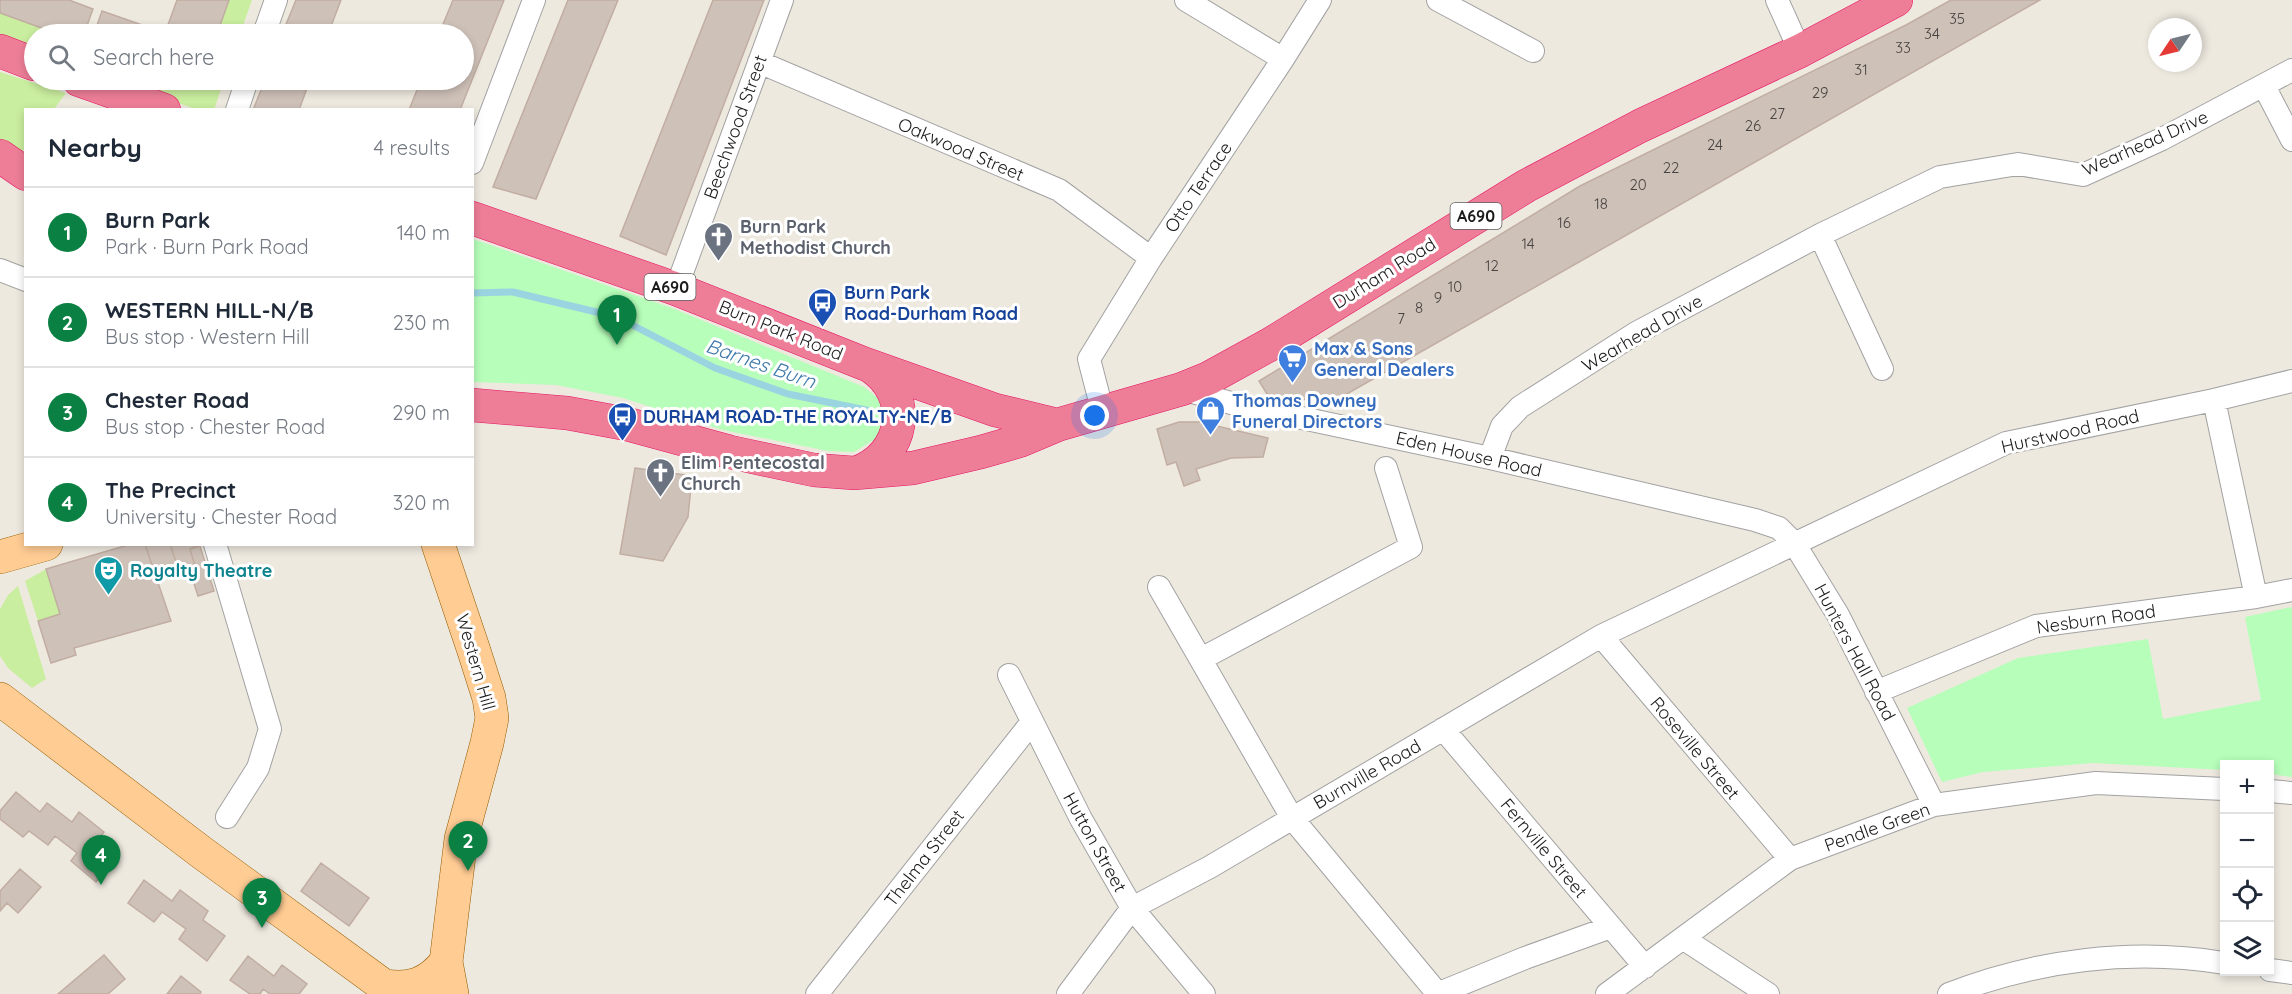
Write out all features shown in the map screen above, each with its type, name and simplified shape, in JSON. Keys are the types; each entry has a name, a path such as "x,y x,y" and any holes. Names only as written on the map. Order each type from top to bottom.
{"highway":[{"name":"Durham Road","path":"1057,425 1182,389 1240,362 1545,176 1640,126 1800,51 1896,0"},
{"path":"0,51 24,60"},
{"path":"109,90 159,108"},
{"path":"101,108 109,103 130,97"},
{"path":"0,156 24,173"},
{"name":"Burn Park Road","path":"474,219 676,289 866,364 995,410 1057,425"},
{"name":"A690","path":"854,473 871,466 885,454 892,444 899,424 897,402 892,390 885,379 866,364"},
{"name":"A690","path":"474,405 567,412 627,424 730,452 793,465 854,473 913,468 1010,443 1057,425"}],"main road":[{"path":"1,557 39,546"},
{"name":"Western Hill","path":"439,546 489,698 492,718 461,839 446,962 452,994"},
{"path":"2,699 201,852 388,989 414,986 432,977 446,962"}],"street":[{"path":"268,24 276,0"},
{"path":"474,158 534,0"},
{"name":"Beechwood Street","path":"676,289 782,0"},
{"path":"1186,0 1283,59"},
{"name":"Otto Terrace","path":"1103,413 1089,359 1151,258 1320,0"},
{"path":"1438,0 1533,51"},
{"path":"1777,0 1800,51"},
{"name":"Oakwood Street","path":"759,62 1059,190 1151,258"},
{"name":"Wearhead Drive","path":"1490,458 1502,426 1520,407 1636,333 1820,235 1940,177 2018,164 2083,175 2162,139 2292,70"},
{"path":"2264,86 2292,140"},
{"path":"238,108 244,90"},
{"path":"1820,235 1882,369"},
{"path":"0,270 24,279"},
{"name":"Hurstwood Road","path":"1601,636 2006,442 2214,400 2292,381"},
{"name":"Eden House Road","path":"1182,389 1241,405 1490,458 1755,520"},
{"path":"2214,400 2256,597"},
{"path":"1201,659 1411,547 1386,468"},
{"name":"Hunters Hall Road","path":"1755,520 1779,528 1794,543 1838,615 1934,805"},
{"path":"216,546 270,729 258,768 227,817"},
{"path":"1159,587 1292,818 1438,994 1525,958 1611,927"},
{"name":"Nesburn Road","path":"1876,692 2036,626 2256,597 2292,590"},
{"name":"Burnville Road","path":"1132,908 1210,867 1601,636"},
{"name":"Roseville Street","path":"1601,636 1790,859"},
{"name":"Hutton Street","path":"1009,675 1081,819 1132,908 1204,994"},
{"name":"Thelma Street","path":"816,994 1032,722"},
{"name":"Fernville Street","path":"1443,729 1645,967"},
{"name":"Pendle Green","path":"1607,994 1790,859 1934,805 2096,783 2220,789"},
{"path":"2274,791 2292,793"},
{"path":"1073,992 1132,908"},
{"path":"1684,939 1768,994"},
{"path":"1949,994 2032,969 2089,960 2139,956 2192,957 2220,962"},
{"path":"2274,970 2292,973"}],"green space":[{"path":"229,0 252,0 244,24 221,24"},
{"path":"0,13 30,24 24,24 24,45 0,36"},
{"path":"0,72 24,80 24,90 57,90 66,93 55,108 24,108 24,149 19,156 0,140"},
{"path":"143,90 221,90 215,108 192,108"},
{"path":"474,239 672,308 864,387 879,399 884,413 884,427 877,438 854,452 828,451 723,430 623,398 556,385 474,382"},
{"path":"46,569 60,614 38,621 25,581"},
{"path":"18,586 46,679 32,688 8,668 0,656 0,609 8,595"},
{"path":"2292,607 2292,777 2274,775 2274,760 2220,760 2220,770 2093,763 1983,772 1942,782 1907,708 2018,658 2148,639 2163,719 2261,700 2245,617"}],"building":[{"path":"0,0 69,0 93,9 88,24 30,24 0,13"},
{"path":"177,0 229,0 221,24 168,24"},
{"path":"296,0 341,0 332,24 286,24"},
{"path":"453,0 504,0 474,75 474,24 443,24"},
{"path":"568,0 618,0 536,199 493,187"},
{"path":"713,0 764,0 666,255 620,236"},
{"path":"1951,0 2040,0 1331,403 1267,394 1259,381 1580,186 1906,25"},
{"path":"102,11 139,24 97,24"},
{"path":"261,90 306,90 300,108 254,108"},
{"path":"417,90 468,90 461,108 410,108"},
{"path":"1179,422 1200,422 1268,438 1263,457 1231,458 1196,469 1200,480 1184,486 1176,462 1167,465 1157,429"},
{"name":"Elim Pentecostal Church","path":"635,468 692,476 688,517 663,561 620,554"},
{"name":"Royalty Theatre","path":"124,546 146,546 171,621 74,648 76,655 51,663 38,621 60,614 46,569"},
{"path":"146,546 171,546 179,571 156,578"},
{"path":"171,546 196,546 190,549 195,566 179,571"},
{"path":"200,546 214,591 198,596 189,568 195,566 190,549"},
{"path":"16,792 40,812 47,803 72,822 79,812 104,832 97,841 116,857 96,882 71,861 77,853 55,836 48,845 29,831 23,837 0,819 0,811"},
{"path":"321,863 369,898 349,926 301,891"},
{"path":"20,869 41,887 18,913 7,903 0,911 0,891"},
{"path":"144,880 172,901 180,890 208,911 203,920 225,936 207,961 179,939 186,929 162,912 154,922 128,903"},
{"path":"104,955 125,979 108,994 58,994"},
{"path":"248,956 274,976 282,965 307,984 299,994 270,994 263,989 260,994 250,994 230,980"},
{"path":"181,976 201,992 200,994 167,994"}],"waterway":[{"name":"Barnes Burn","path":"474,293 513,292 617,317 715,368 788,394 871,411"}],"place":[{"name":"Burn Park Methodist Church","path":"719,262"},
{"name":"Burn Park Road-Durham Road","path":"823,328"},
{"name":"Burn Park","path":"617,345"},
{"name":"Max & Sons General Dealers","path":"1293,384"},
{"name":"Thomas Downey Funeral Directors","path":"1211,436"},
{"name":"DURHAM ROAD-THE ROYALTY-NE/B","path":"622,442"},
{"name":"Elim Pentecostal Church","path":"660,498"},
{"name":"Royalty Theatre","path":"109,596"},
{"name":"WESTERN HILL-N/B","path":"468,871"},
{"name":"The Precinct","path":"101,885"},
{"name":"Chester Road","path":"262,928"}]}
